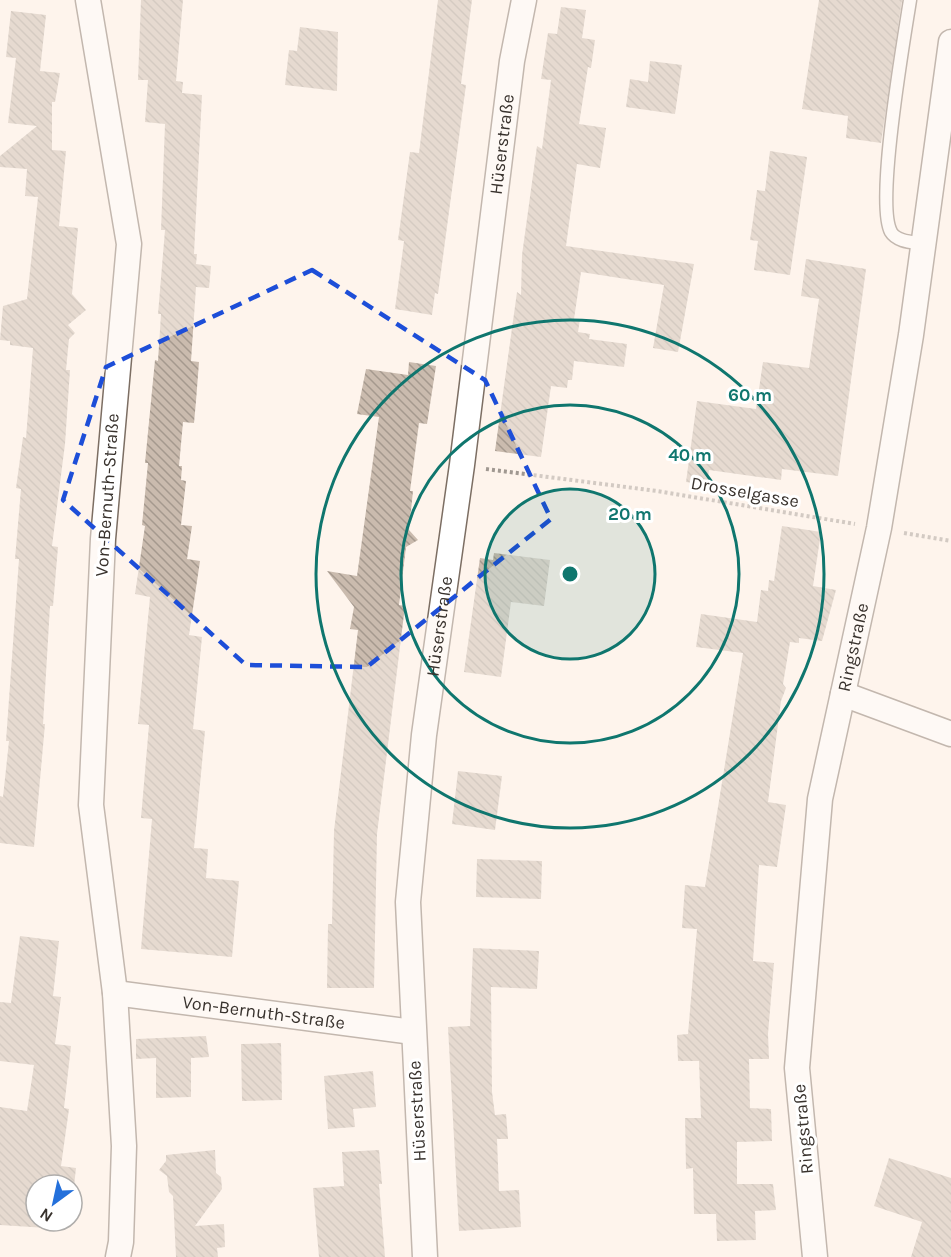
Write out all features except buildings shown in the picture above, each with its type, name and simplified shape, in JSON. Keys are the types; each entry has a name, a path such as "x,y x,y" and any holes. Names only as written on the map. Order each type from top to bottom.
{"street":[{"name":"Von-Bernuth-Straße","path":"88,0 129,244 103,539 91,805 115,993 124,1146 121,1242 118,1257"},
{"name":"Hüserstraße","path":"425,1257 408,902 425,724 462,465 512,61 524,0"},
{"name":"Ringstraße","path":"814,1257 797,1068 820,799 879,528 924,244 951,42"},
{"path":"843,694 951,734"},
{"name":"Von-Bernuth-Straße","path":"115,993 413,1032"}],"lane":[{"path":"910,0 888,168 888,219 890,231 897,238 924,244"}],"path":[{"name":"Drosselgasse","path":"462,465 657,491 951,541"}],"highlighted area":[{"path":"312,270 485,380 551,519 367,667 246,665 63,500 106,367"}]}
